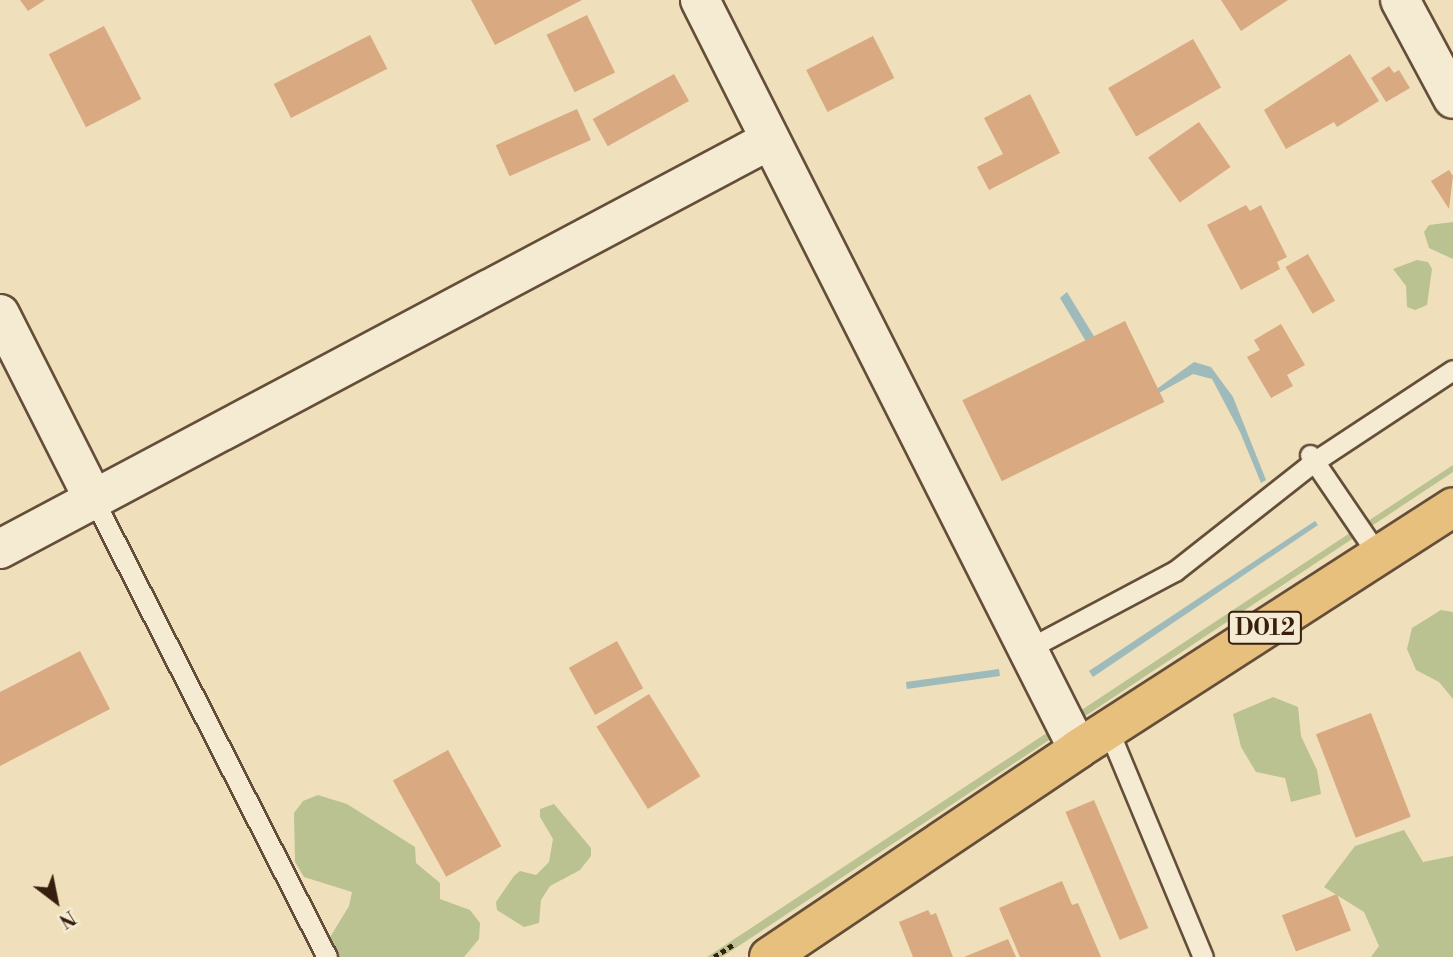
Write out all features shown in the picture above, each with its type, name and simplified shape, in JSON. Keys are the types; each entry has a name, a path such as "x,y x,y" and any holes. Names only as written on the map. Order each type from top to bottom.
{"main road":[{"name":"D012","path":"790,951 1093,739 1453,507"}],"street":[{"path":"699,0 1028,649 1093,739"},
{"path":"1400,0 1453,99"},
{"path":"0,550 771,140"},
{"path":"0,314 94,500"}],"lane":[{"path":"1028,649 1175,571 1312,458 1453,370"},
{"path":"1312,458 1378,555"},
{"path":"94,500 327,957"},
{"path":"1093,739 1203,957"}],"green space":[{"path":"1453,222 1453,259 1429,248 1424,232 1429,225"},
{"path":"1417,260 1428,262 1432,269 1427,305 1415,310 1407,307 1406,286 1393,269"},
{"path":"1453,465 1453,472 722,957 707,957"},
{"path":"1441,610 1453,612 1453,699 1439,682 1416,670 1407,649 1412,628"},
{"path":"1273,697 1298,707 1301,736 1317,770 1321,794 1291,802 1285,778 1256,772 1241,747 1233,714"},
{"path":"318,795 347,804 415,847 416,863 440,883 440,899 470,910 480,923 479,939 464,957 318,957 349,906 352,892 304,877 295,862 294,813 303,801"},
{"path":"554,804 591,848 591,856 580,870 550,886 541,900 539,923 524,927 497,910 496,902 520,871 536,875 549,862 553,839 540,817 540,809"},
{"path":"1404,830 1423,862 1453,856 1453,957 1371,957 1379,946 1364,912 1324,887 1355,846"}],"water":[{"path":"1067,292 1098,343 1142,388 1158,388 1194,362 1211,367 1233,397 1266,480 1261,483 1240,432 1212,379 1193,374 1150,398 1097,360 1060,298"},
{"path":"1315,521 1318,525 1093,677 1089,671"},
{"path":"999,669 1000,676 907,689 906,682"}],"building":[{"path":"20,0 45,0 28,11"},
{"path":"471,0 582,0 495,45"},
{"path":"1221,0 1288,0 1241,31"},
{"path":"587,15 615,73 575,92 547,35"},
{"path":"104,26 141,99 86,127 49,54"},
{"path":"370,35 387,69 291,118 274,84"},
{"path":"873,36 894,78 828,112 806,70"},
{"path":"1193,39 1221,87 1136,136 1108,88"},
{"path":"1350,54 1379,101 1337,127 1334,122 1286,149 1264,110"},
{"path":"1389,66 1394,73 1399,70 1410,88 1386,102 1371,78"},
{"path":"674,74 689,101 608,146 593,119"},
{"path":"1030,94 1060,153 989,190 977,167 1003,154 984,118"},
{"path":"577,109 591,140 510,176 496,145"},
{"path":"1199,122 1231,167 1180,203 1148,158"},
{"path":"1449,170 1453,176 1449,209 1431,181"},
{"path":"1246,205 1250,211 1261,205 1287,257 1277,262 1280,269 1241,290 1207,225"},
{"path":"1308,254 1335,301 1312,314 1285,267"},
{"path":"1125,321 1164,402 1002,481 962,400"},
{"path":"1281,324 1305,365 1287,375 1293,386 1271,398 1247,357 1260,350 1254,340"},
{"path":"617,641 643,688 595,715 569,668"},
{"path":"80,651 110,709 0,766 0,692"},
{"path":"649,694 700,776 648,809 596,727"},
{"path":"1371,713 1411,817 1356,838 1316,734"},
{"path":"448,750 501,846 446,877 393,781"},
{"path":"1094,800 1148,928 1120,940 1065,812"},
{"path":"1062,881 1072,905 1078,903 1101,957 1020,957 999,908"},
{"path":"1337,894 1351,930 1296,952 1282,915"},
{"path":"928,910 931,915 936,913 953,957 913,957 899,922"},
{"path":"1008,939 1016,957 964,957"}]}
